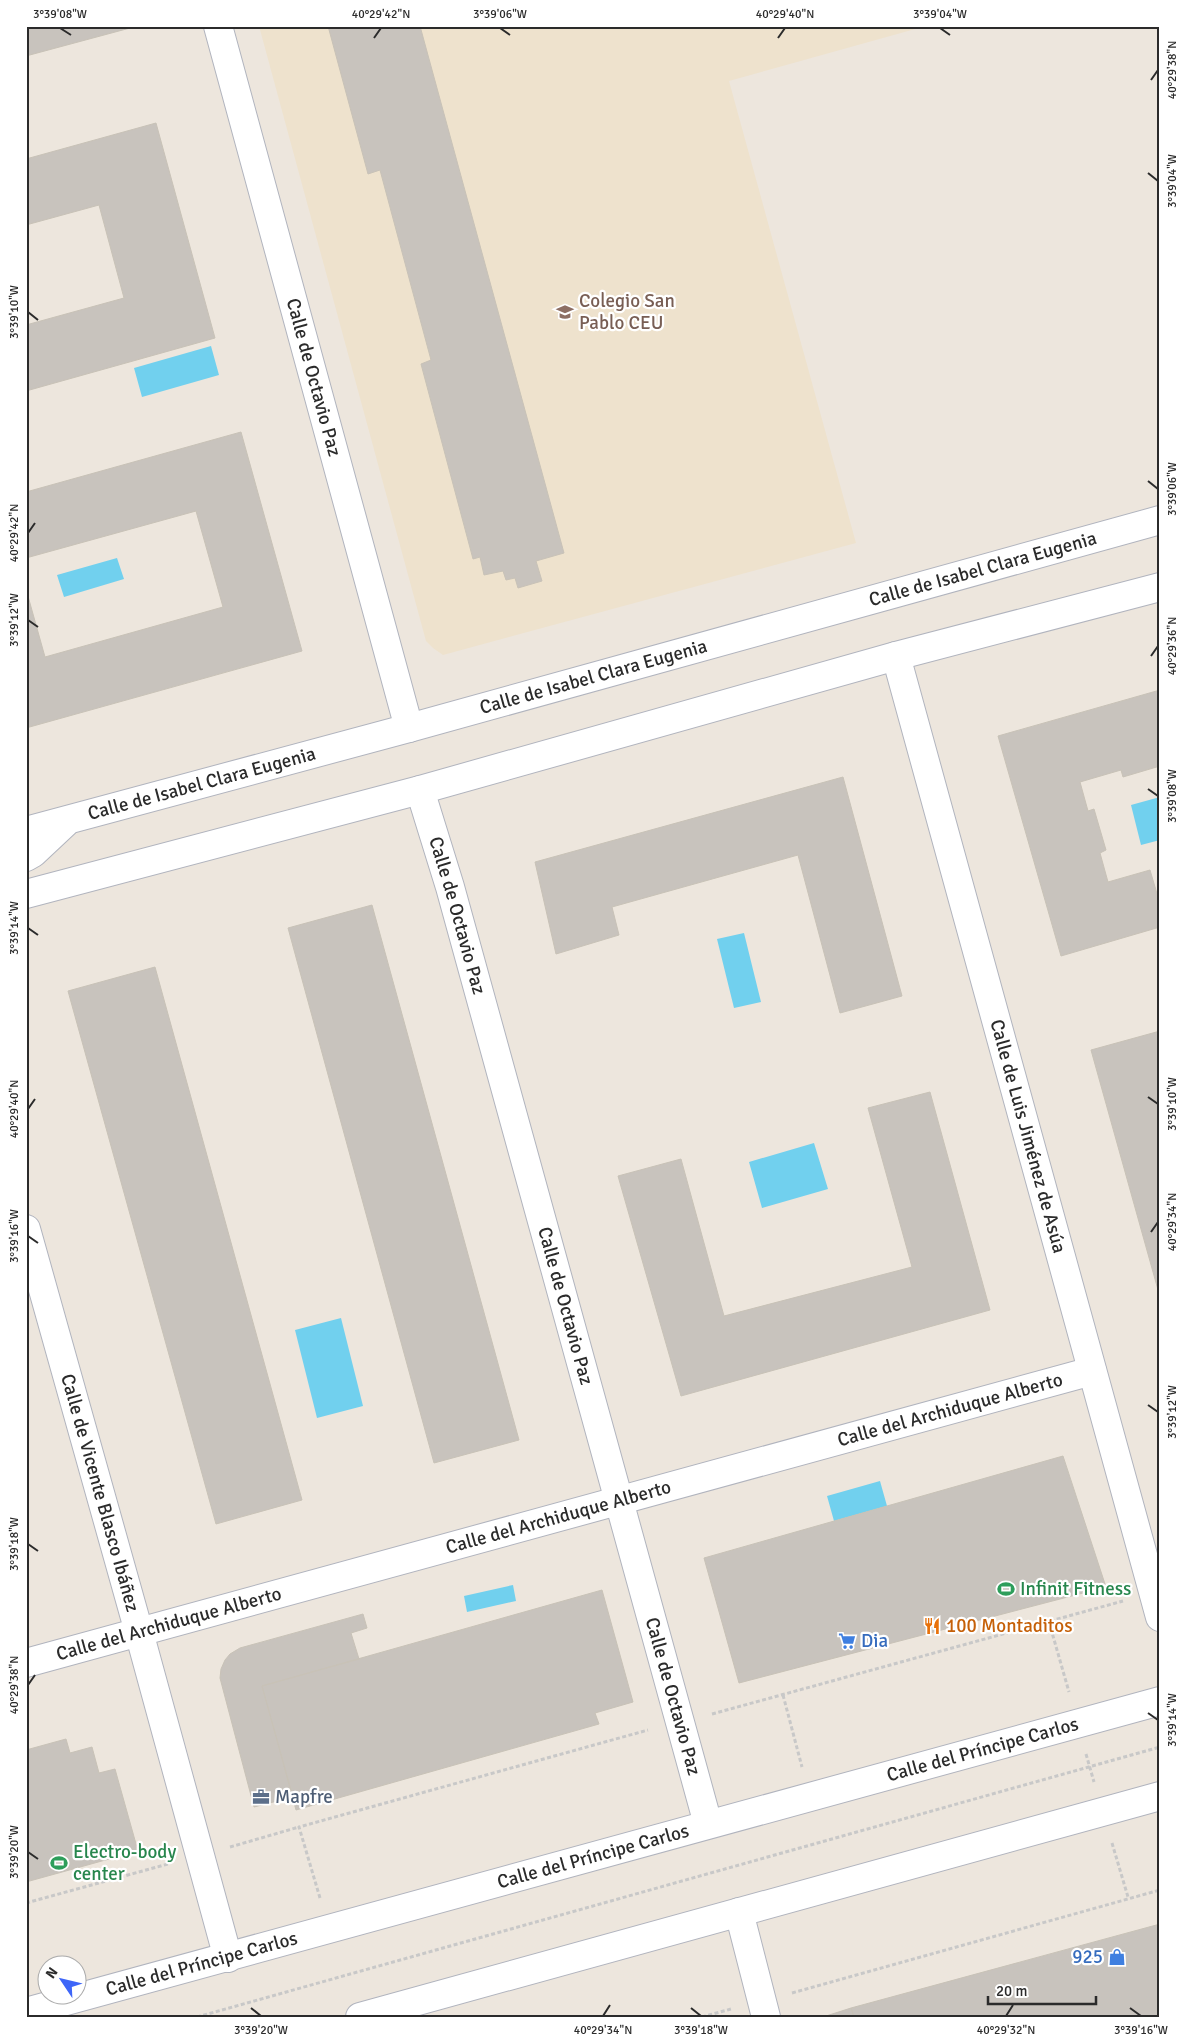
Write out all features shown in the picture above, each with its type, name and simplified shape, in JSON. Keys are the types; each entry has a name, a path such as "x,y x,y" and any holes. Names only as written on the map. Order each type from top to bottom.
{"street":[{"name":"Calle de Octavio Paz","path":"218,26 409,728"},
{"name":"Calle de Isabel Clara Eugenia","path":"26,831 409,728 1160,520"},
{"path":"26,894 420,790 896,656 1160,587"},
{"name":"Calle de Luis Jiménez de Asúa","path":"896,656 1160,1616"},
{"name":"Calle de Octavio Paz","path":"420,790 450,887 708,1824"},
{"path":"26,858 68,820"},
{"name":"Calle de Vicente Blasco Ibáñez","path":"26,1230 228,1958"},
{"name":"Calle del Archiduque Alberto","path":"26,1663 1092,1371"},
{"name":"Calle del Príncipe Carlos","path":"26,2012 1160,1701"},
{"path":"360,2017 1160,1796"},
{"path":"739,1912 766,2017"}],"path":[{"path":"1049,1621 1070,1694"},
{"path":"783,1695 810,1796"},
{"path":"197,2017 1160,1747"},
{"path":"1086,1751 1095,1784"},
{"path":"26,1903 299,1827"},
{"path":"1111,1841 1128,1897"},
{"path":"784,1995 1128,1897 1160,1890"},
{"path":"702,2017 738,2008"}],"shaded area":[{"name":"Colegio San Pablo CEU","path":"259,26 926,26 729,81 856,543 443,655 433,648 426,641"}],"water":[{"path":"211,346 219,375 142,397 134,368"},
{"path":"117,558 124,579 64,597 57,575"},
{"path":"1160,797 1160,840 1141,845 1131,805"},
{"path":"744,933 761,1002 734,1008 717,939"},
{"path":"814,1143 828,1189 762,1208 749,1162"},
{"path":"341,1318 363,1406 317,1418 295,1330"},
{"path":"880,1481 887,1506 834,1521 827,1496"},
{"path":"513,1585 516,1601 467,1612 464,1596"}],"building":[{"path":"26,26 129,26 130,28 26,56"},
{"path":"328,26 420,26 564,553 536,561 542,581 518,588 515,578 506,580 503,571 484,575 480,557 473,559 421,364 431,360 380,170 368,174"},
{"path":"156,123 215,338 26,391 26,325 124,298 99,205 26,225 26,159"},
{"path":"241,432 302,651 26,728 26,589 45,657 223,607 196,511 26,558 26,492"},
{"path":"1160,690 1160,766 1123,777 1121,770 1080,782 1088,811 1094,809 1106,850 1100,853 1108,882 1150,870 1160,904 1160,927 1061,956 998,736"},
{"path":"843,777 902,996 840,1013 798,855 612,907 619,935 556,954 535,862"},
{"path":"372,905 519,1440 434,1463 288,928"},
{"path":"155,967 302,1500 216,1524 68,991"},
{"path":"1160,1031 1160,1297 1091,1050"},
{"path":"930,1092 990,1310 681,1396 618,1176 681,1159 724,1316 912,1267 868,1108"},
{"path":"1063,1456 1106,1587 739,1683 704,1558"},
{"path":"602,1590 633,1702 595,1713 599,1724 296,1810 262,1686"},
{"path":"363,1614 367,1628 351,1633 359,1659 262,1686 293,1797 254,1807 220,1678 225,1660 230,1654 240,1648"},
{"path":"66,1739 70,1753 92,1747 99,1773 115,1769 138,1851 26,1882 26,1750"},
{"path":"1160,1924 1160,2017 854,2017 851,2008"},
{"path":"851,2008 854,2017 823,2017"}],"place":[{"name":"Colegio San Pablo CEU","path":"565,312"},
{"name":"Infinit Fitness","path":"1006,1589"},
{"name":"100 Montaditos","path":"932,1626"},
{"name":"Dia","path":"847,1641"},
{"name":"Mapfre","path":"261,1797"},
{"name":"Electro-body center","path":"59,1863"},
{"name":"925","path":"1117,1957"}]}
